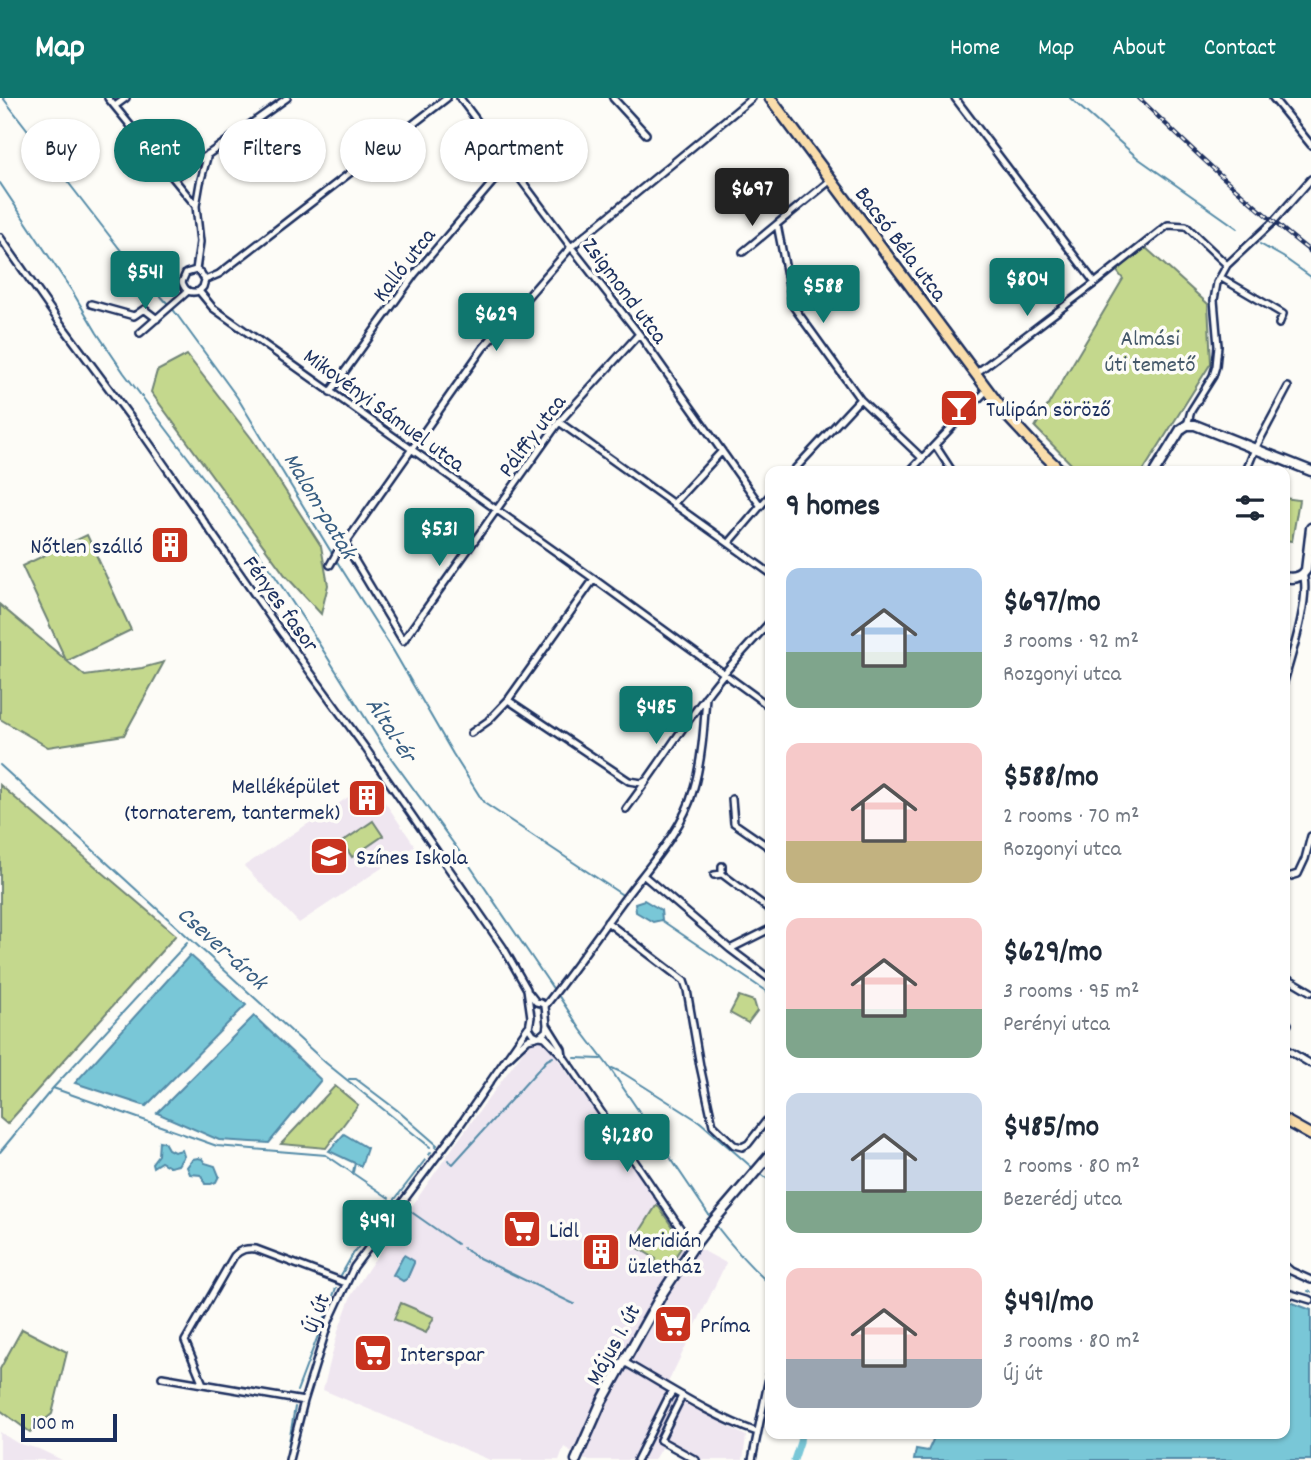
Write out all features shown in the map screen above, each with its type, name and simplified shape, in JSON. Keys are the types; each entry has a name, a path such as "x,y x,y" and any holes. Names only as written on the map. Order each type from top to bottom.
{"main road":[{"name":"Bacsó Béla utca","path":"770,98 987,390 1028,439 1056,466"},
{"path":"1158,466 1181,429 1187,425 1195,425 1311,471"},
{"path":"1290,578 1303,573 1307,566 1311,528"},
{"path":"1290,1123 1311,1135"},
{"name":"Május 1. út","path":"576,1460 601,1401 663,1292 710,1224 765,1161"}],"street":[{"path":"108,98 126,119"},
{"path":"115,106 126,98"},
{"path":"205,156 287,98"},
{"path":"205,280 219,274 447,98"},
{"name":"Zsigmond utca","path":"460,98 476,119"},
{"path":"614,98 646,134"},
{"path":"330,565 483,348 571,247 752,98"},
{"path":"955,98 1095,283"},
{"path":"1273,98 1311,145"},
{"path":"196,270 200,242 197,206 208,154"},
{"path":"1187,425 1191,411 1213,376 1216,366 1218,346 1214,300 1220,277 1227,265 1276,218 1311,179"},
{"path":"743,252 831,180"},
{"path":"178,182 197,206"},
{"name":"Kalló utca","path":"330,392 414,275 493,182"},
{"name":"Zsigmond utca","path":"523,182 639,334 760,505"},
{"path":"777,224 793,306 860,399 922,458"},
{"path":"975,374 1168,225 1186,226 1227,265"},
{"name":"Fényes fasor","path":"0,237 145,437 503,947 529,993 529,1026"},
{"path":"196,270 205,280 203,287 194,293 188,292 184,287 183,277 196,270"},
{"path":"1220,277 1283,314 1279,324"},
{"name":"Mikovényi Sámuel utca","path":"199,291 213,308 765,703"},
{"path":"140,333 188,292"},
{"path":"91,304 134,316 144,309 157,319"},
{"name":"Pálffy utca","path":"345,544 403,641 559,422 639,334"},
{"path":"1248,466 1288,387"},
{"path":"915,466 987,390"},
{"path":"798,466 860,399"},
{"path":"559,422 765,569"},
{"path":"935,445 949,466"},
{"path":"673,504 722,451"},
{"path":"729,543 765,500"},
{"path":"1290,660 1303,613 1306,580 1303,573"},
{"path":"471,733 488,721 508,700 594,579"},
{"path":"1303,613 1311,616"},
{"path":"626,809 706,696 765,628"},
{"path":"563,1056 562,1049 547,1025 545,1006 670,838 688,807 704,731 706,696"},
{"path":"508,700 629,781 642,783 650,777"},
{"path":"732,799 734,823 765,845"},
{"path":"1290,876 1298,874 1306,859 1311,836"},
{"path":"722,866 722,874"},
{"path":"714,875 722,874 765,906"},
{"path":"643,875 765,975"},
{"path":"607,922 684,981 713,1125 734,1145 742,1147 748,1144 765,1122"},
{"path":"730,949 765,932"},
{"path":"1290,980 1311,992"},
{"name":"Fényes fasor","path":"529,993 538,1003"},
{"path":"531,1009 538,1003 545,1006"},
{"name":"Új út","path":"507,1059 528,1039 546,1031 547,1025"},
{"path":"529,1026 533,1034 545,1037 563,1056 693,1247"},
{"name":"Új út","path":"289,1460 329,1321 354,1267 529,1026"},
{"path":"1290,1052 1311,1064"},
{"path":"203,1384 185,1341 237,1252 256,1249 346,1283"},
{"path":"1290,1270 1311,1280"},
{"path":"1290,1293 1310,1298"},
{"path":"624,1362 682,1396 757,1432"},
{"path":"162,1377 304,1401"},
{"path":"637,1460 673,1391"},
{"path":"682,1396 660,1440 696,1460"},
{"path":"752,1460 765,1396"}],"shaded area":[{"name":"Színes Iskola","path":"371,782 415,846 299,923 244,866"},
{"path":"538,1031 687,1242 726,1263 664,1391 746,1436 743,1460 689,1460 662,1446 654,1460 585,1460 564,1447 559,1460 490,1460 323,1390 338,1331 351,1296 451,1150"},
{"path":"0,1432 17,1443 39,1449 62,1460 0,1460"}],"green space":[{"name":"Almási úti temető","path":"1146,248 1208,304 1211,363 1146,466 1073,466 1035,427 1123,279 1116,270"},
{"path":"187,355 252,439 321,546 328,585 321,614 285,575 151,392 157,371"},
{"path":"1290,499 1299,500 1290,541"},
{"path":"87,535 131,630 67,661 85,676 164,662 124,735 48,747 0,719 0,605 66,660 22,566"},
{"path":"0,785 176,935 7,1124 0,1118"},
{"path":"373,821 383,836 352,857 342,842"},
{"path":"739,996 754,1001 757,1011 748,1023 730,1013"},
{"path":"335,1086 358,1105 326,1148 281,1144"},
{"path":"656,1206 682,1242 681,1248 664,1273 653,1267 656,1259 632,1244"},
{"path":"401,1303 434,1317 426,1333 394,1319"},
{"path":"22,1329 67,1352 52,1414 30,1432 0,1410 0,1369"}],"water":[{"path":"644,900 661,910 662,920 653,922 636,912 635,903"},
{"path":"190,955 246,1005 146,1106 75,1083"},
{"path":"254,1016 321,1080 269,1143 219,1140 157,1113"},
{"path":"344,1134 367,1148 361,1166 329,1151"},
{"path":"159,1141 164,1142 168,1149 174,1152 182,1150 184,1156 178,1165 170,1167 161,1162 153,1167 152,1163 158,1155"},
{"path":"198,1158 215,1166 219,1176 216,1182 205,1184 201,1175 190,1174 187,1167 193,1159"},
{"path":"404,1255 414,1263 407,1279 403,1281 393,1275"},
{"path":"1290,1302 1311,1310 1311,1460 914,1460 916,1449 928,1451 933,1439 1290,1439"}],"waterway":[{"name":"Malom-patak","path":"3,98 129,261 168,304"},
{"path":"1070,98 1139,159 1237,228"},
{"name":"Által-ér","path":"0,183 124,373 271,570 386,751 470,866 554,990"},
{"path":"1260,244 1311,277"},
{"name":"Malom-patak","path":"172,308 237,397 333,555"},
{"name":"Malom-patak","path":"336,560 484,803 624,896"},
{"name":"Csever-árok","path":"0,765 326,1063 430,1147"},
{"name":"Malom-patak","path":"661,920 765,991"},
{"path":"0,1152 53,1088 187,943"},
{"name":"Által-ér","path":"558,995 711,1218"},
{"path":"448,1160 453,1164 547,1060 553,1057"},
{"path":"575,1058 601,1059"},
{"path":"612,1068 700,1122 755,1170"},
{"path":"349,1079 356,1079 397,1110 437,1145 435,1147"},
{"path":"53,1088 217,1146 326,1155 389,1198"},
{"path":"340,1277 353,1254 425,1160"},
{"path":"353,1172 355,1163"},
{"path":"760,1173 765,1177"},
{"path":"410,1211 457,1244"},
{"name":"Által-ér","path":"714,1223 740,1255 765,1279"},
{"path":"463,1248 574,1304"},
{"path":"297,1391 336,1288"},
{"path":"286,1460 295,1407"},
{"path":"794,1460 800,1439"}],"railway":[{"path":"1139,98 1223,178 1311,252"}],"place":[{"name":"Tulipán söröző","path":"959,408"},
{"name":"Nőtlen szálló","path":"170,545"},
{"name":"Melléképület (tornaterem, tantermek)","path":"367,798"},
{"name":"Színes Iskola","path":"329,856"},
{"name":"Lidl","path":"522,1229"},
{"name":"Meridián üzletház","path":"601,1252"},
{"name":"Príma","path":"673,1324"},
{"name":"Interspar","path":"373,1353"}]}
